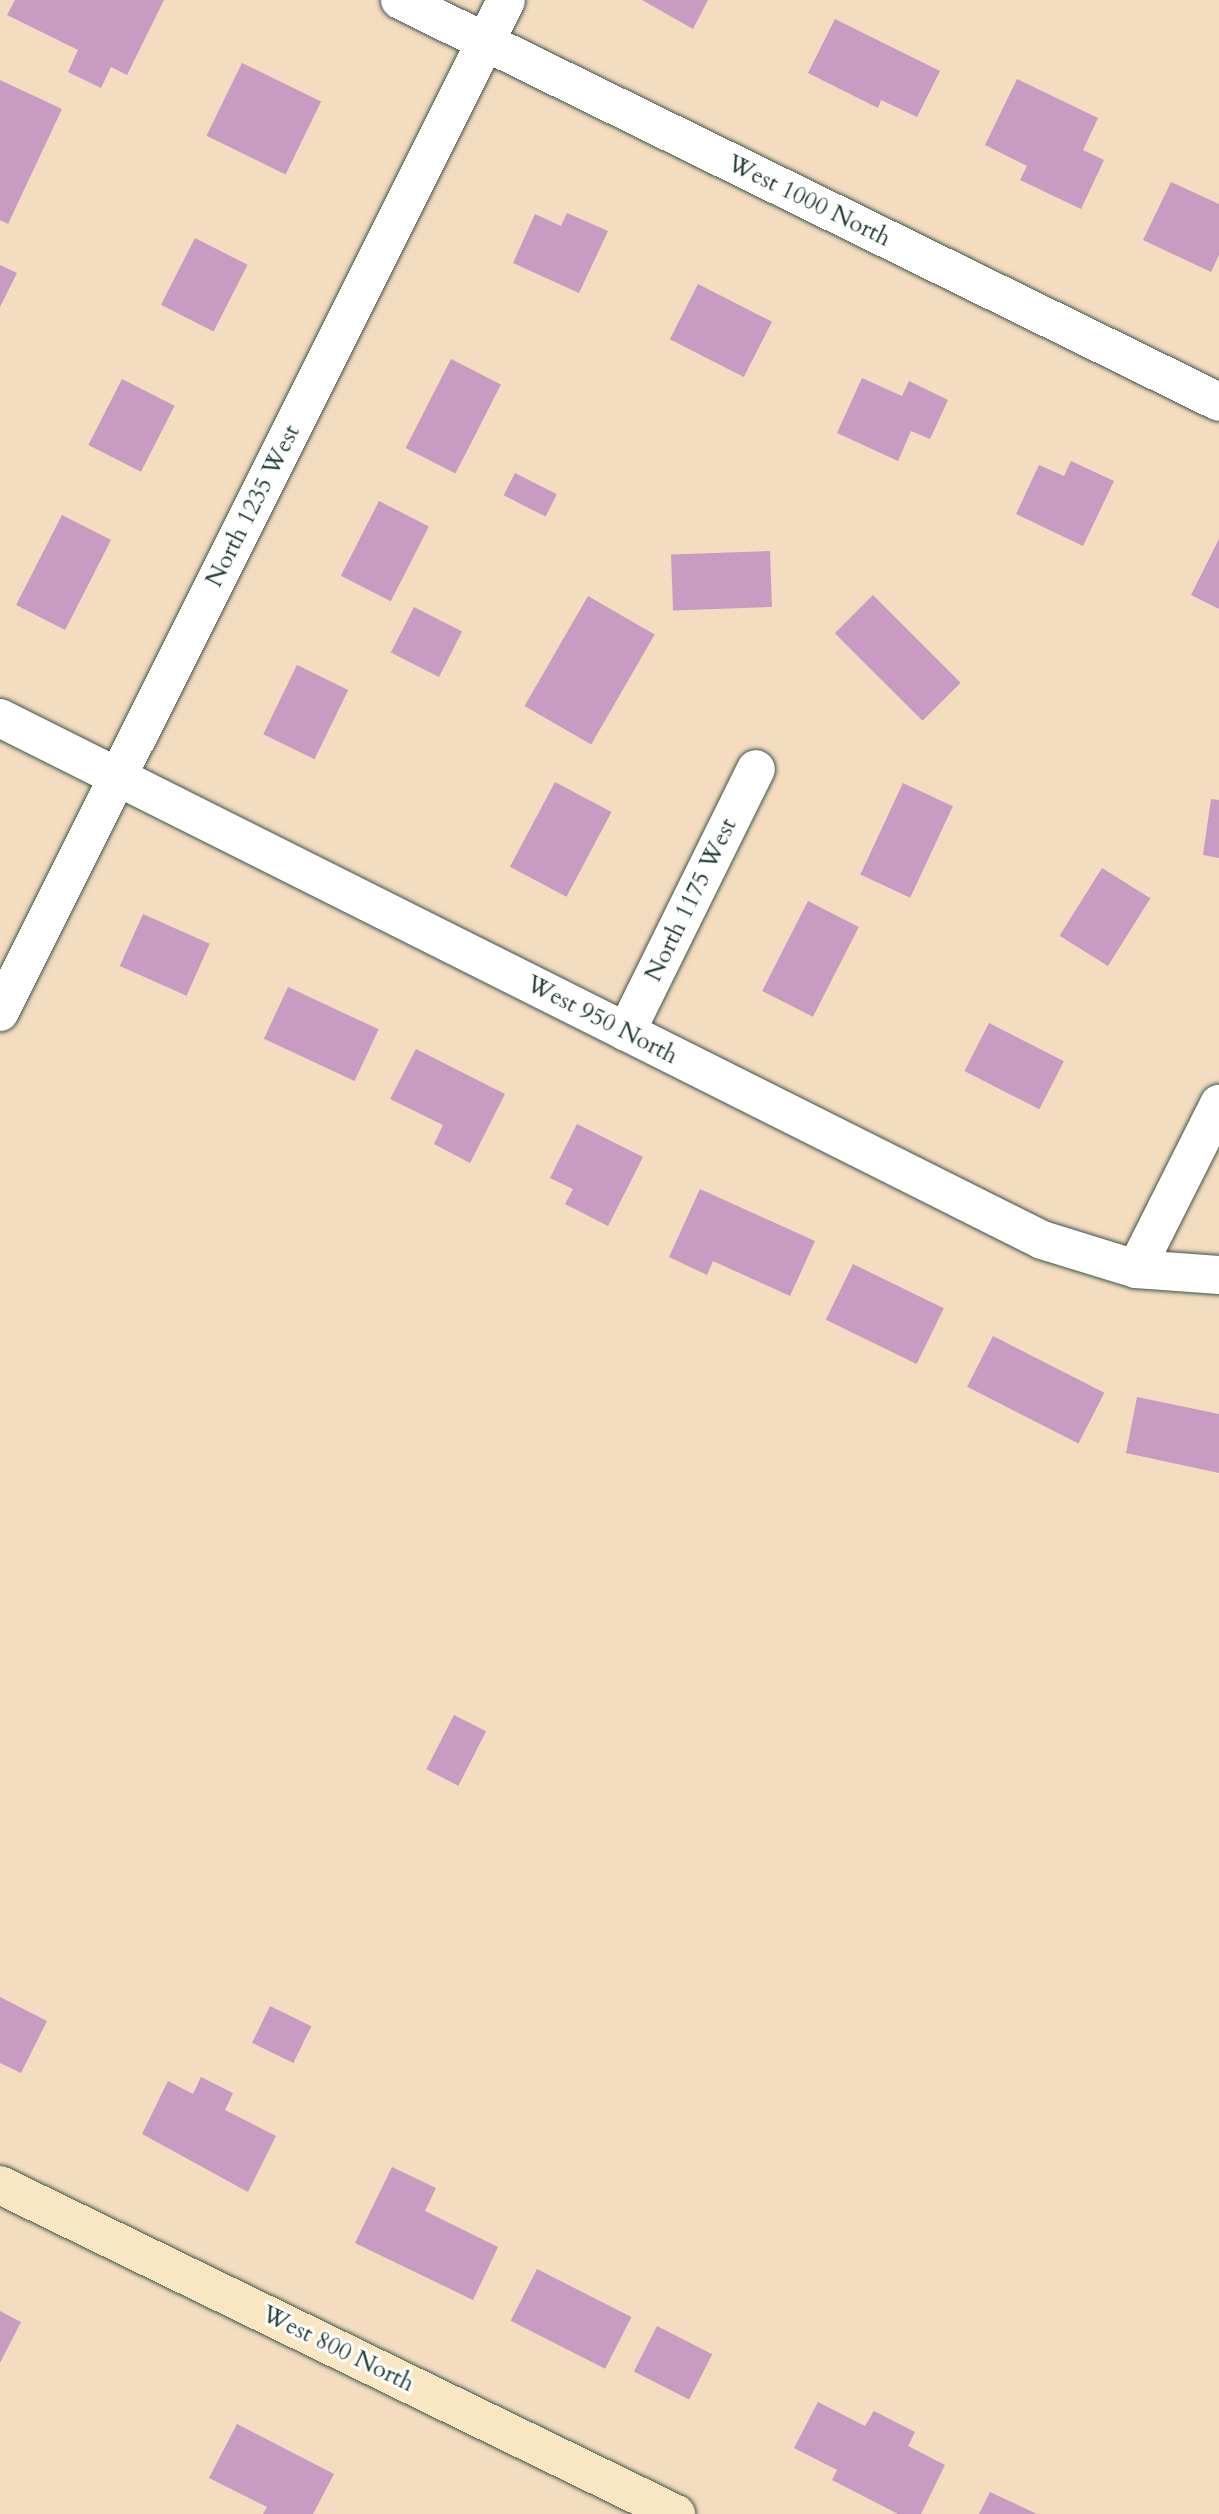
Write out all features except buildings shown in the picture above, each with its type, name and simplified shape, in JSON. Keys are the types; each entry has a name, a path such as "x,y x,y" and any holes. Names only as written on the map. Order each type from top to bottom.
{"street":[{"name":"West 1000 North","path":"400,0 1219,402"},
{"name":"North 1235 West","path":"0,1012 506,0"},
{"name":"West 950 North","path":"0,718 1042,1241 1136,1269 1219,1275"},
{"name":"North 1175 West","path":"626,1032 756,769"},
{"path":"1136,1269 1219,1104"},
{"name":"West 800 North","path":"0,2185 676,2514"}]}
